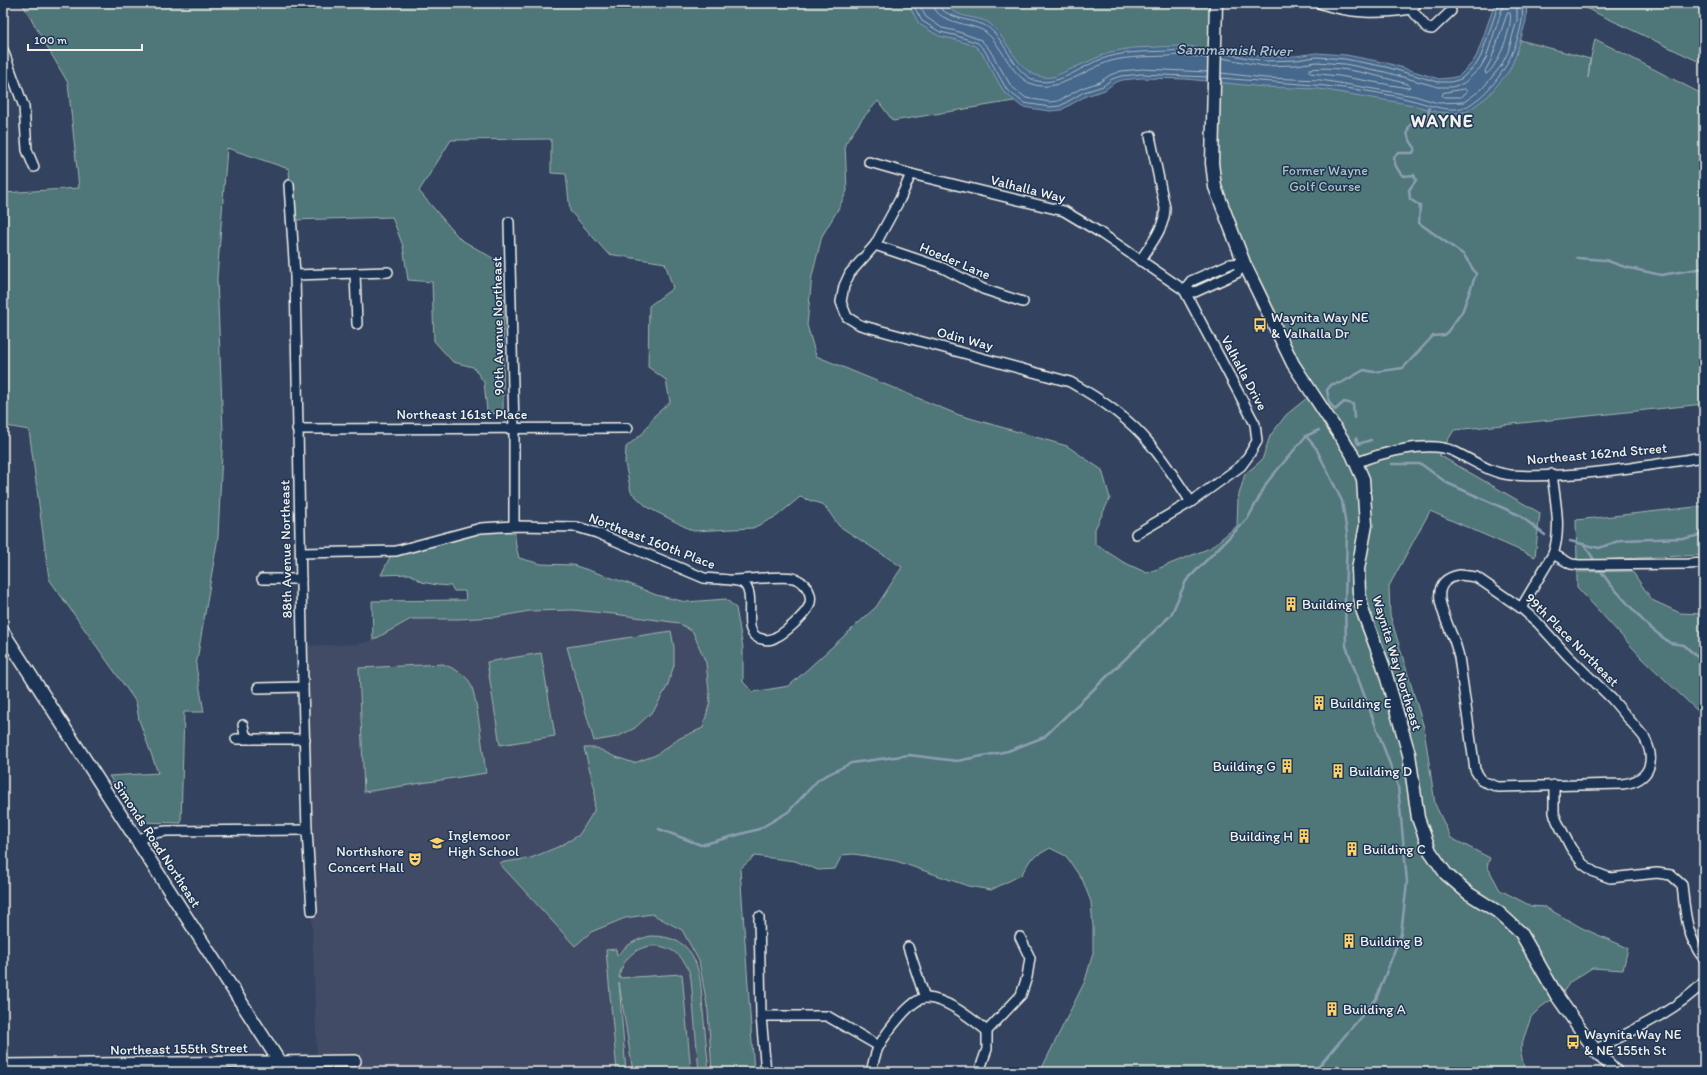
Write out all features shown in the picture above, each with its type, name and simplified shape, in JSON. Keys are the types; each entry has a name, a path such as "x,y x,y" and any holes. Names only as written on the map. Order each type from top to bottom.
{"main road":[{"name":"Waynita Way Northeast","path":"1216,3 1212,113 1212,163 1215,187 1244,263 1293,364 1352,454 1363,480 1366,502 1366,525 1358,569 1359,592 1363,612 1383,665 1409,754 1415,801 1422,830 1430,851 1446,874 1468,893 1498,912 1521,933 1557,996 1595,1050 1616,1072"},
{"name":"Simonds Road Northeast","path":"3,632 283,1067"}],"street":[{"path":"1319,3 1354,12 1384,13 1414,6 1427,28 1432,29 1451,11"},
{"path":"3,50 22,98 27,150 34,167"},
{"path":"1140,261 1163,225 1165,217 1165,208 1150,136"},
{"name":"Valhalla Way","path":"869,162 911,174 1064,211 1099,232 1184,290"},
{"name":"Odin Way","path":"911,174 900,200 875,245 850,273 844,286 841,302 847,317 860,325 1070,382 1099,398 1122,416 1149,443 1192,502"},
{"name":"88th Avenue Northeast","path":"289,185 295,275 297,429 307,830 312,911"},
{"name":"90th Avenue Northeast","path":"510,222 514,428 514,526"},
{"name":"Hoeder Lane","path":"875,245 943,268 983,289 1023,302"},
{"path":"1184,290 1191,281 1230,264 1244,263"},
{"path":"295,275 388,272"},
{"path":"355,273 357,324"},
{"name":"Valhalla Drive","path":"1136,534 1192,502 1241,466 1250,455 1257,441 1255,424 1184,290"},
{"name":"Northeast 161st Place","path":"297,429 628,428"},
{"name":"Northeast 162nd Street","path":"1356,463 1386,453 1432,446 1442,447 1453,451 1480,466 1503,474 1552,474 1636,467 1704,457"},
{"path":"1521,608 1553,554 1558,534 1552,474"},
{"name":"Northeast 160th Place","path":"301,554 396,551 481,528 514,526 577,527 597,533 704,578 732,580 793,578 807,587 810,592 810,604 804,614 777,637 767,640 757,638 751,632 748,590 743,584 732,580"},
{"path":"1553,554 1571,564 1579,565 1704,563"},
{"name":"99th Place Northeast","path":"1456,576 1476,577 1521,608 1538,623 1568,656 1612,699 1644,737 1650,750 1651,762 1645,775 1630,783 1498,787 1482,781 1475,770 1470,721 1459,657 1455,641 1439,602 1439,593 1445,581 1456,576"},
{"path":"262,579 301,579"},
{"path":"258,688 304,688"},
{"path":"243,725 245,735 251,739"},
{"path":"236,739 305,739"},
{"path":"1554,785 1554,813 1571,848 1583,864 1594,872 1610,878 1657,873 1671,875 1682,885 1686,920 1690,937 1704,959"},
{"path":"137,840 154,833 166,831 307,830"},
{"path":"759,917 761,1016 766,1072"},
{"path":"979,1072 987,1049 987,1031 1021,995 1027,977 1030,958 1020,937"},
{"path":"908,947 924,998"},
{"path":"1595,1050 1641,1026 1692,994 1704,982"},
{"path":"871,1072 879,1046 911,1005 924,998 943,1002 987,1031"},
{"path":"761,1016 827,1016 879,1046"},
{"name":"Northeast 155th Street","path":"3,1065 87,1068 283,1067 355,1061"}],"shaded area":[{"name":"Inglemoor High School","path":"573,610 679,623 693,632 706,663 710,701 703,728 680,738 656,755 634,763 613,756 597,748 585,748 595,790 594,811 579,835 560,846 531,858 500,863 575,946 591,932 625,918 652,914 682,930 699,961 708,1011 712,1072 286,1072 280,1063 317,1061 302,646 359,644 373,640 411,619 435,620 497,617 529,611"}],"green space":[{"name":"Former Wayne Golf Course","path":"22,3 1215,3 1216,65 1172,66 1044,96 893,121 878,101 862,119 845,144 847,191 822,236 812,276 807,325 816,356 959,415 1067,446 1102,470 1110,498 1095,529 1095,544 1123,562 1147,573 1210,548 1237,526 1238,498 1245,474 1262,460 1270,436 1286,415 1312,394 1293,365 1215,187 1216,66 1426,86 1479,81 1520,40 1590,59 1588,78 1595,39 1704,95 1704,404 1454,430 1439,455 1540,513 1535,557 1430,511 1389,586 1390,615 1424,728 1435,804 1451,838 1490,858 1487,866 1500,890 1531,906 1545,907 1582,928 1628,948 1623,970 1592,968 1570,982 1559,998 1557,996 1541,1007 1531,1017 1520,1049 1525,1072 1040,1072 1085,981 1093,953 1091,902 1083,881 1066,856 1050,848 1031,859 1021,875 991,890 968,886 896,861 854,854 842,855 835,869 818,870 795,861 755,856 740,869 754,1072 712,1072 708,1011 699,961 682,930 652,914 625,918 591,932 575,946 499,863 531,858 560,846 579,835 594,811 595,790 584,748 597,748 613,756 634,763 656,755 680,738 703,728 710,701 706,663 693,632 679,623 614,614 573,610 529,611 497,617 411,619 373,640 372,601 466,600 465,591 454,591 451,586 422,582 410,574 381,575 393,551 481,528 514,526 519,558 541,564 573,565 630,584 656,595 686,602 726,599 736,608 743,648 743,682 753,692 789,686 876,607 902,567 839,526 824,505 800,497 777,516 753,528 693,531 647,507 631,492 625,463 626,447 644,432 654,416 670,402 666,380 648,367 649,306 673,288 665,263 608,254 570,211 566,174 551,173 551,139 451,140 419,191 460,239 496,260 504,299 503,417 487,411 484,382 473,367 453,362 434,341 432,282 408,280 403,246 392,217 292,220 289,169 227,148 217,278 223,431 218,537 196,666 204,712 184,712 181,823 138,822 109,776 158,773 139,720 136,702 49,579 29,430 6,426 3,396 3,193 79,188 68,83"},
{"path":"1575,3 1704,3 1704,64"},
{"path":"1704,506 1704,555 1577,561 1576,520"},
{"path":"1632,571 1652,600 1680,613 1704,614 1704,717 1642,658 1577,587 1577,572"},
{"path":"671,631 674,647 674,665 667,687 654,710 635,728 617,737 594,741 567,647"},
{"path":"541,653 555,736 500,745 487,662"},
{"path":"443,664 463,675 472,687 475,697 486,773 364,792 359,668"},
{"path":"651,936 667,938 679,942 688,950 694,959 700,983 709,1072 699,1072 691,979 686,965 677,954 667,948 655,946 643,948 632,954 624,964 619,978 682,974 691,1072 633,1072 619,983 626,1072 617,1072 606,950 616,949 617,956 632,943"}],"water":[{"path":"908,3 938,3 946,6 956,13 989,23 997,30 1023,67 1031,73 1041,77 1053,77 1110,52 1133,48 1179,46 1222,49 1264,57 1295,56 1316,53 1346,55 1387,63 1439,79 1459,76 1472,63 1477,55 1495,3 1527,3 1526,21 1516,55 1509,71 1488,96 1468,111 1457,113 1437,112 1413,105 1320,89 1264,87 1186,79 1141,78 1122,80 1114,83 1105,90 1086,96 1061,110 1050,111 1022,107 1004,92 982,53 975,46 939,36 919,24"}],"waterway":[{"path":"1354,418 1353,404 1344,402 1335,410 1329,402 1327,390 1332,384 1341,383 1364,370 1374,372 1403,368 1433,336 1445,335 1462,312 1476,274 1464,255 1419,223 1420,206 1410,199 1409,190 1416,180 1414,175 1403,176 1395,165 1394,157 1398,153 1413,153 1415,148 1408,137 1408,129 1410,125 1425,124 1428,118 1429,108"},
{"path":"1577,258 1605,260 1625,267 1661,275 1704,268"},
{"path":"659,829 701,845 759,829 788,812 819,779 851,763 909,755 957,761 1008,751 1044,737 1171,615 1186,581 1248,518 1268,481 1306,436 1319,430"},
{"path":"1306,436 1316,448 1342,501 1347,533 1345,600 1346,646 1398,786 1407,882 1401,934 1376,999 1314,1072"},
{"path":"1356,438 1358,444 1371,440"},
{"path":"1391,464 1421,464 1447,483 1519,515 1545,535"},
{"path":"1570,541 1599,548 1621,540 1687,538 1704,534"},
{"path":"1584,544 1596,563"},
{"path":"1598,567 1610,584 1647,625 1670,643 1684,645 1704,663"}],"place":[{"name":"Waynita Way NE & Valhalla Dr","path":"1260,325"},
{"name":"Building F","path":"1291,604"},
{"name":"Building E","path":"1319,703"},
{"name":"Building G","path":"1287,766"},
{"name":"Building D","path":"1338,771"},
{"name":"Building H","path":"1304,836"},
{"name":"Inglemoor High School","path":"437,843"},
{"name":"Building C","path":"1352,849"},
{"name":"Northshore Concert Hall","path":"415,859"},
{"name":"Building B","path":"1349,941"},
{"name":"Building A","path":"1332,1009"},
{"name":"Waynita Way NE & NE 155th St","path":"1573,1042"}],"district":[{"name":"WAYNE","path":"1442,121"}],"water label":[{"name":"Sammamish River","path":"1234,50"}]}
